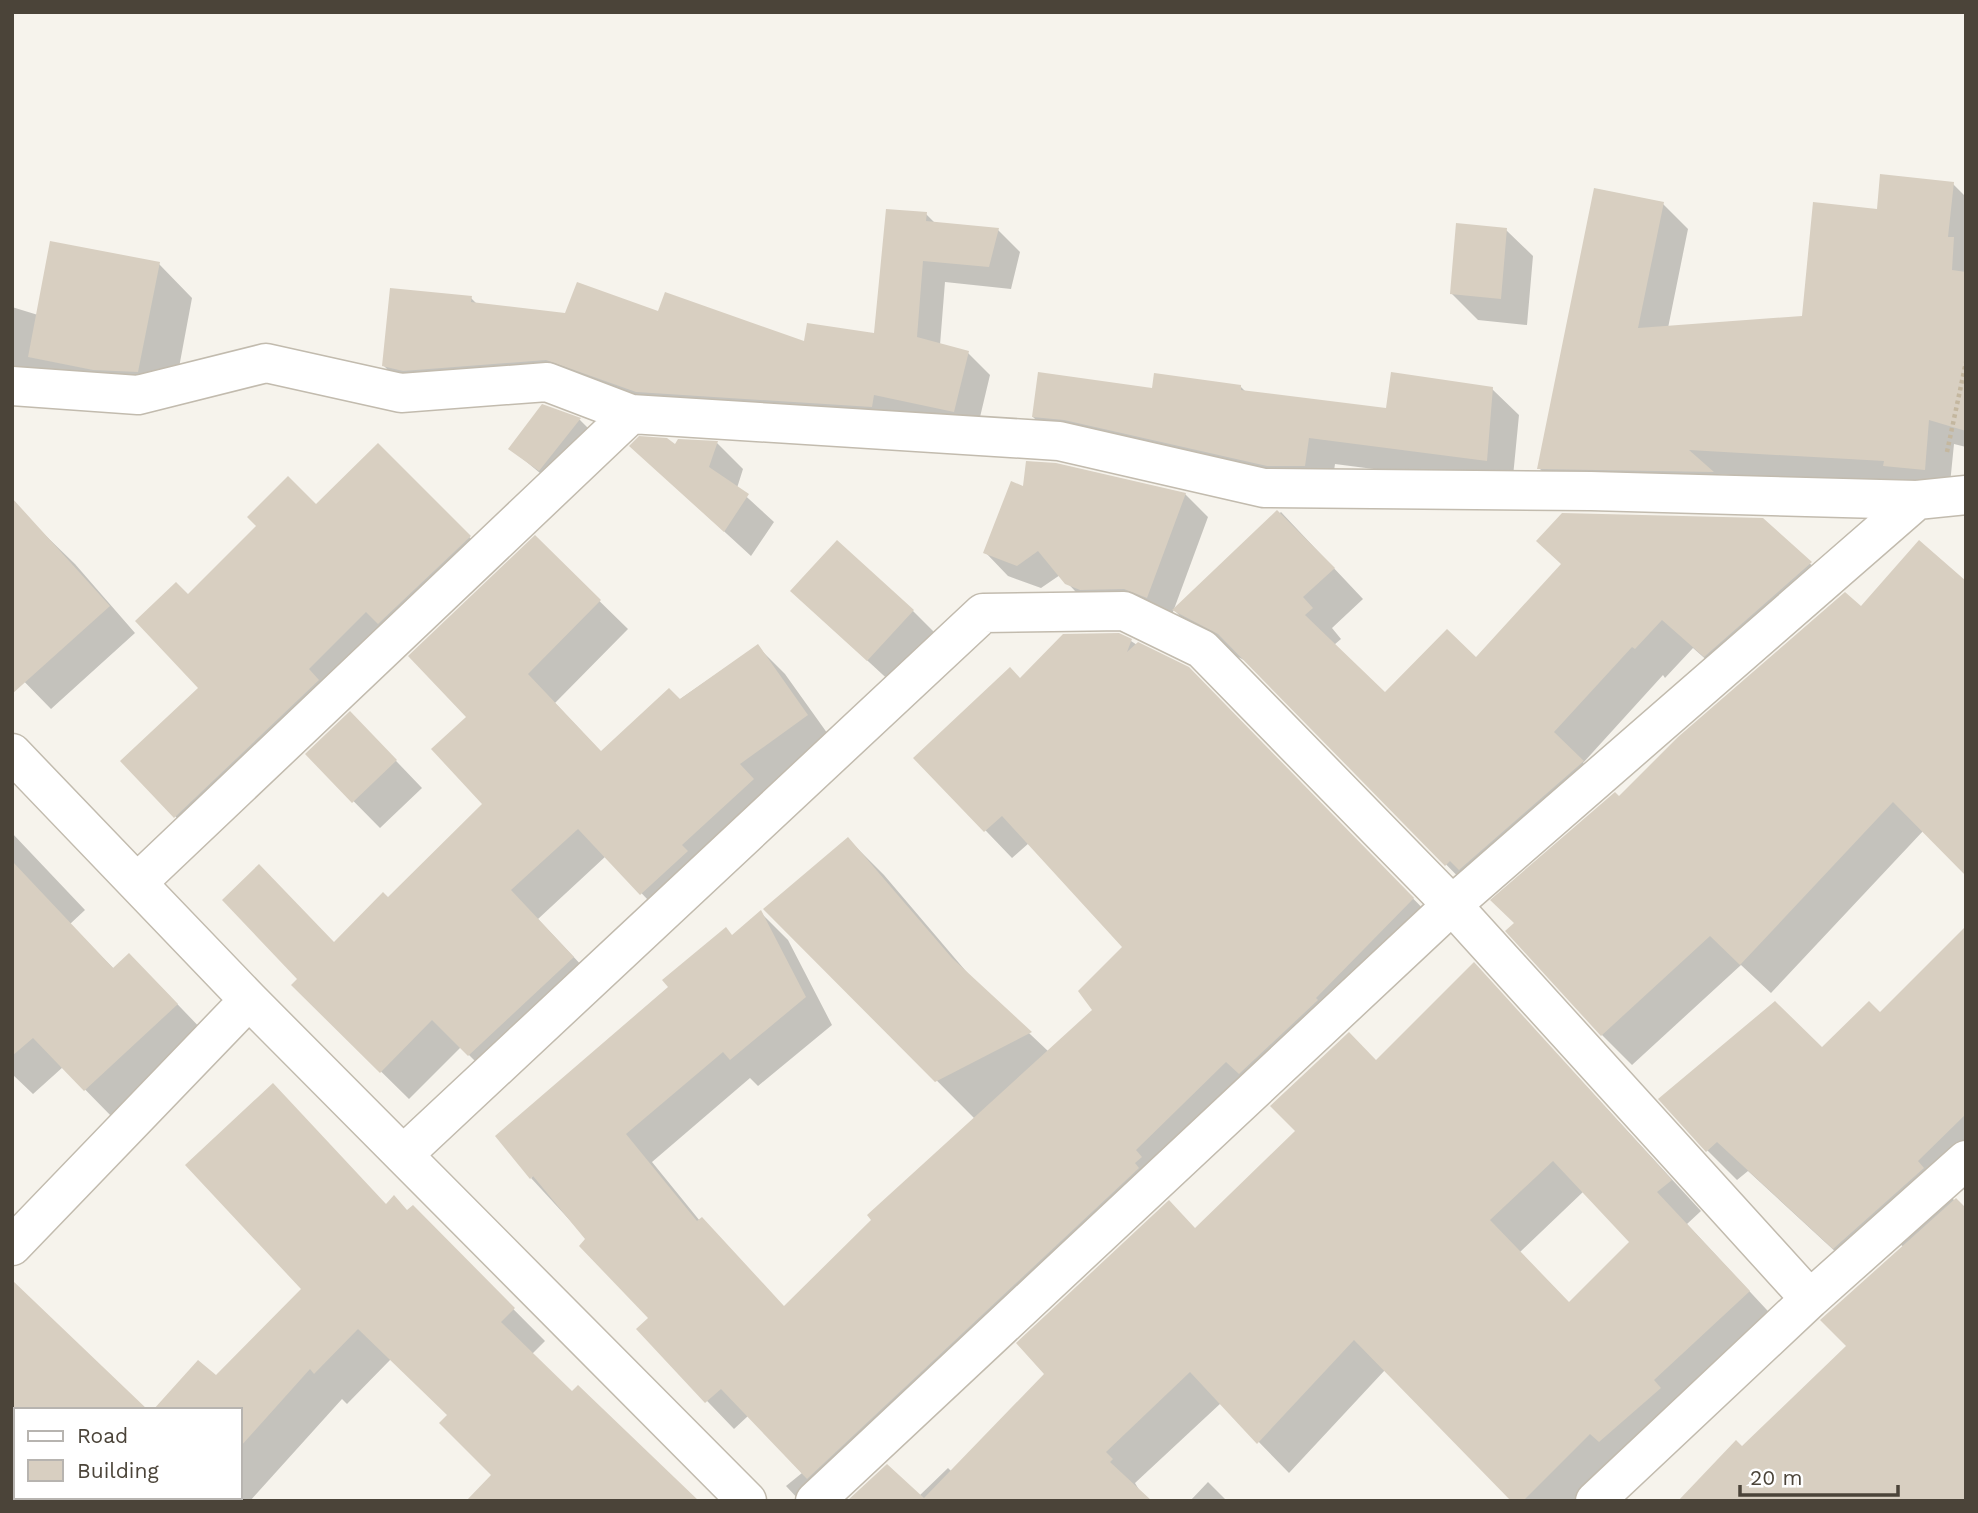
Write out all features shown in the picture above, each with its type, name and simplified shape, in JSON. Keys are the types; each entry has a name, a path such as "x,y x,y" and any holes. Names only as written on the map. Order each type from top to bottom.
{"street":[{"path":"12,386 138,395 267,363 401,393 547,382 631,414 1059,441 1264,488 1591,491 1917,500 1966,495"},
{"path":"137,883 631,414"},
{"path":"815,1501 1452,905 1917,500"},
{"path":"403,1155 983,613 1124,611 1202,649 1452,905 1810,1299"},
{"path":"12,753 249,1000 747,1501"},
{"path":"12,1246 249,1000"},
{"path":"1595,1501 1810,1299 1966,1160"}],"path":[{"path":"1917,500 1947,452 1966,362"}],"building":[{"path":"1880,174 1954,182 1948,237 1954,237 1952,270 1966,272 1966,431 1929,420 1925,470 1883,466 1884,461 1689,450 1714,472 1537,469 1594,188 1664,202 1638,328 1802,316 1813,202 1877,209"},
{"path":"886,209 927,212 926,221 999,228 989,267 923,261 917,337 969,351 954,412 874,395 872,407 636,392 546,360 403,371 382,366 390,288 472,296 471,302 565,313 577,282 658,311 665,292 804,341 807,323 874,333"},
{"path":"1456,223 1507,228 1501,299 1450,294"},
{"path":"50,241 160,262 138,372 93,370 28,357"},
{"path":"1038,372 1152,388 1154,373 1241,385 1241,390 1386,408 1391,372 1493,387 1487,461 1309,438 1305,466 1267,466 1064,420 1032,417"},
{"path":"542,404 581,418 539,471 508,449"},
{"path":"639,436 667,438 675,444 678,439 718,441 709,467 749,494 724,532 629,446"},
{"path":"378,443 471,536 378,624 366,612 309,669 319,680 174,818 120,761 198,688 135,621 176,582 188,594 256,526 247,517 288,476 316,504"},
{"path":"1026,461 1056,463 1186,493 1147,598 1124,589 1080,590 1065,584 1038,551 1017,566 983,553 1011,481 1023,486"},
{"path":"12,498 110,606 12,694"},
{"path":"1277,510 1335,568 1303,597 1313,608 1305,615 1385,692 1447,629 1476,657 1561,564 1536,541 1562,513 1763,518 1812,562 1704,657 1662,620 1635,649 1632,647 1554,732 1584,761 1459,870 1450,861 1445,866 1218,634 1172,610"},
{"path":"535,535 601,600 528,674 601,751 669,688 680,699 758,644 808,715 740,764 754,779 682,845 688,851 640,895 578,829 511,890 574,957 468,1056 432,1020 380,1073 291,985 297,979 222,900 259,864 334,942 383,892 388,897 482,804 431,749 466,717 408,656"},
{"path":"837,540 914,610 867,661 790,591"},
{"path":"1919,540 1966,581 1966,876 1893,802 1740,965 1710,936 1601,1036 1505,931 1514,923 1490,900 1615,792 1619,796 1678,737 1845,592 1861,606"},
{"path":"1119,633 1132,639 1127,652 1138,642 1189,667 1414,898 1316,998 1318,1000 1239,1074 1226,1062 1136,1150 1142,1157 1135,1163 1139,1168 807,1479 721,1389 705,1403 636,1329 648,1318 579,1246 585,1239 533,1176 530,1179 495,1136 668,987 662,980 726,927 732,935 761,910 806,997 730,1060 723,1052 626,1134 697,1221 702,1217 784,1306 871,1220 867,1215 1092,1010 1078,991 1122,947 1002,816 984,832 913,758 1010,667 1020,678 1063,634"},
{"path":"350,711 397,760 352,803 305,754"},
{"path":"848,837 952,958 1032,1032 935,1082 763,909"},
{"path":"12,861 113,968 129,953 178,1004 84,1091 33,1038 12,1056"},
{"path":"1966,926 1966,1114 1918,1161 1924,1168 1833,1249 1717,1142 1706,1152 1658,1099 1775,1001 1822,1047 1869,1001 1880,1012"},
{"path":"1474,962 1672,1180 1657,1192 1750,1291 1654,1380 1661,1388 1599,1442 1590,1434 1523,1501 1511,1501 1354,1340 1257,1444 1190,1372 1106,1452 1113,1459 1110,1462 1152,1501 847,1501 887,1464 924,1498 1044,1374 1016,1343 1169,1200 1195,1228 1295,1131 1270,1106 1349,1032 1376,1060","holes":["1553,1161 1629,1242 1569,1302 1490,1220"]},
{"path":"273,1083 386,1204 394,1195 407,1210 413,1205 515,1308 501,1322 572,1391 578,1385 699,1501 466,1501 491,1475 439,1423 447,1415 358,1329 314,1374 310,1369 242,1445 242,1408 155,1408 198,1360 216,1375 301,1289 185,1165"},
{"path":"1956,1198 1966,1208 1966,1501 1678,1501 1736,1440 1742,1446 1846,1346 1820,1320"},
{"path":"12,1280 146,1408 14,1408 12,1410"}]}
